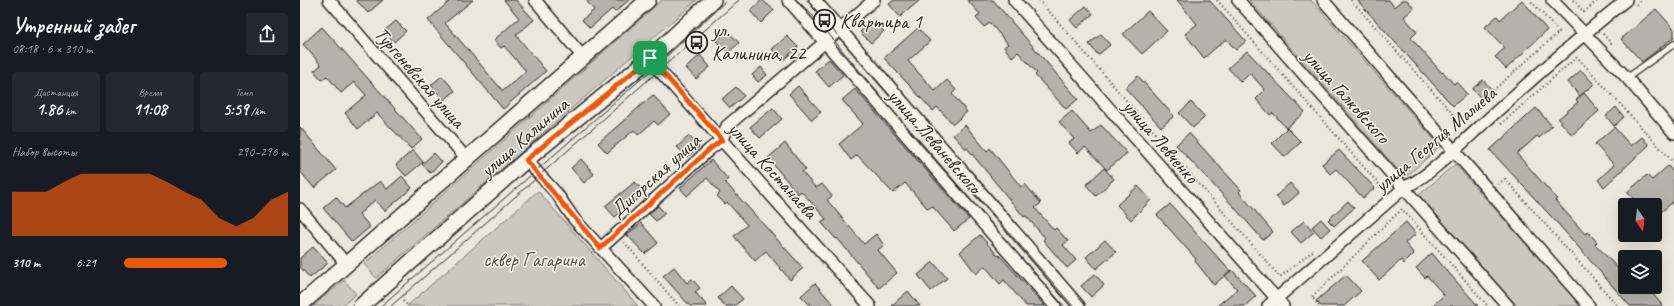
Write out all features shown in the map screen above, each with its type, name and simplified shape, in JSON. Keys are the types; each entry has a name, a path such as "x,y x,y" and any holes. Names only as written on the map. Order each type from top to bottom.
{"main road":[{"name":"улица Калинина","path":"300,305 648,0"},
{"name":"улица Калинина","path":"361,306 526,160 650,58 713,0"}],"street":[{"name":"Тургеневская улица","path":"329,0 467,160"},
{"path":"535,0 583,57"},
{"name":"улица Леваневского","path":"788,0 1055,306"},
{"name":"улица Леваневского","path":"815,0 1079,306"},
{"name":"Дигорская улица","path":"600,248 710,149 722,140 727,126 874,0"},
{"name":"улица Левченко","path":"1014,0 1279,302"},
{"name":"улица Галковского","path":"1238,0 1508,306"},
{"path":"1323,0 1589,306"},
{"path":"1552,0 1627,78 1674,133"},
{"name":"улица Георгия Малиева","path":"1268,306 1279,302 1404,187 1413,184 1454,150 1584,34 1626,0"},
{"name":"улица Костанаева","path":"650,58 870,306"},
{"path":"526,160 600,248 654,306"},
{"path":"300,209 347,265"}],"lane":[{"path":"1627,78 1674,44"}],"path":[{"path":"1039,0 1280,278 1315,249"},
{"path":"1217,0 1386,191 1380,196"},
{"path":"1351,0 1459,121 1559,32 1530,0"},
{"path":"1573,0 1584,12 1598,0"},
{"path":"1603,33 1616,49"},
{"path":"1500,125 1577,57 1674,163"},
{"path":"1495,186 1504,179 1618,306"},
{"path":"1320,306 1312,297 1402,209 1488,306"},
{"path":"616,234 679,306"},
{"path":"403,301 408,306"}],"green space":[{"path":"662,0 697,0 376,278 364,264"},
{"path":"1249,0 1311,0 1440,146 1405,178"},
{"path":"1455,164 1581,306 1517,306 1419,195"},
{"name":"сквер Гагарина","path":"538,191 638,306 407,306"},
{"path":"344,280 356,294 342,306 313,306"}],"building":[{"path":"356,0 383,0 368,13"},
{"path":"451,0 473,0 445,23 503,91 526,71 504,46 501,48 494,40 519,18 504,0 516,0 534,20 516,35 546,71 503,109 428,20"},
{"path":"586,0 629,0 615,12 612,9 590,28 582,20 594,10"},
{"path":"762,0 774,10 761,23 750,11"},
{"path":"894,0 920,0 900,17 889,4"},
{"path":"967,0 993,0 1078,99 1066,109 1035,75 1037,73 1018,52 1012,57 1004,47 1008,44 990,23 984,27 976,18 980,14"},
{"path":"1177,0 1209,0 1246,41 1236,50 1226,39 1204,58 1185,34 1197,24"},
{"path":"1357,0 1389,0 1394,7 1402,0 1407,0 1414,8 1404,17 1417,32 1411,38 1442,73 1443,72 1454,84 1456,82 1467,94 1453,106"},
{"path":"1522,0 1547,30 1506,69 1495,57 1505,48 1485,27 1497,16 1500,20"},
{"path":"1086,6 1093,14 1077,28 1070,20"},
{"path":"1656,9 1674,29 1674,37 1642,62 1621,39"},
{"path":"1148,11 1167,31 1142,54 1123,34"},
{"path":"873,20 884,31 871,43 860,32"},
{"path":"396,21 406,31 394,42 384,31"},
{"path":"322,27 422,139 411,149 377,113 358,129 345,113 366,95 354,82 341,93 327,76 322,80 314,71 321,65 303,44"},
{"path":"918,28 930,41 908,61 935,91 947,80 956,90 952,94 967,112 953,124 937,107 933,111 884,58"},
{"path":"728,31 739,43 728,53 716,41"},
{"path":"1101,34 1110,45 1098,55 1089,44"},
{"path":"787,36 798,47 782,61 772,49"},
{"path":"1247,51 1305,112 1286,128 1273,113 1270,115 1256,99 1265,90 1250,73 1241,82 1228,68"},
{"path":"700,55 710,67 696,79 686,68"},
{"path":"829,59 843,75 829,87 815,71"},
{"path":"761,67 767,75 758,82 752,75"},
{"path":"1581,70 1594,84 1580,96 1568,82"},
{"path":"442,76 455,91 444,100 431,85"},
{"path":"1138,76 1174,116 1161,127 1125,88"},
{"path":"1483,80 1492,90 1482,99 1472,89"},
{"path":"798,86 821,112 812,120 789,94"},
{"path":"736,87 744,96 730,108 722,99"},
{"path":"855,89 969,219 954,231 932,206 928,209 905,183 893,193 857,155 851,160 839,144 863,124 842,100"},
{"path":"1584,93 1599,111 1572,135 1558,119 1578,102 1576,100"},
{"path":"653,95 670,114 658,125 654,121 638,135 634,130 607,153 598,143"},
{"path":"1191,102 1205,117 1193,128 1179,113"},
{"path":"1616,107 1624,117 1614,126 1606,116"},
{"path":"773,108 782,119 760,138 750,127"},
{"path":"1536,108 1552,126 1539,138 1537,136 1517,154 1557,199 1555,200 1585,234 1588,232 1597,242 1595,244 1618,269 1618,292 1559,225 1490,150"},
{"path":"1072,111 1091,133 1101,125 1127,153 1107,170 1085,147 1078,153 1069,143 1074,139 1059,122"},
{"path":"965,125 987,151 990,148 1021,187 1025,184 1041,203 1035,208 1054,230 1056,228 1068,241 1063,245 1076,260 1067,268 1043,240 1045,238 1026,216 1024,217 967,148 966,149 953,135"},
{"path":"300,127 336,170 314,188 300,171"},
{"path":"1614,127 1631,146 1642,137 1649,145 1604,187 1598,180 1614,165 1595,144"},
{"path":"1287,128 1301,142 1285,157 1272,143"},
{"path":"1189,133 1241,190 1239,192 1273,232 1263,240 1176,145"},
{"path":"689,136 699,147 687,157 677,147"},
{"path":"785,143 806,170 802,172 816,188 822,184 832,196 827,200 864,244 876,234 884,245 878,250 897,273 879,288 837,238 836,239 821,222 826,219 801,191 798,194 768,158"},
{"path":"413,150 423,162 406,176 396,165"},
{"path":"1339,150 1375,188 1363,198 1336,169 1330,174 1322,164"},
{"path":"434,153 442,162 430,173 422,164"},
{"path":"581,159 594,174 584,183 571,168"},
{"path":"711,160 728,179 725,182 803,268 790,280 766,251 755,261 734,236 747,225 727,202 725,204 717,196 720,193 707,178 687,196 680,188"},
{"path":"1668,166 1674,173 1674,201 1662,211 1662,198 1633,198 1627,192 1647,175 1652,180"},
{"path":"1104,168 1114,179 1096,196 1086,185"},
{"path":"402,176 412,188 385,211 375,200 359,214 370,227 352,242 323,208 336,197 345,208 380,181 387,189"},
{"path":"635,182 645,193 615,217 605,206"},
{"path":"1290,183 1299,193 1284,206 1276,196"},
{"path":"1138,186 1151,200 1131,220 1117,205"},
{"path":"1348,201 1354,208 1334,226 1328,220"},
{"path":"1170,204 1230,271 1214,285 1195,261 1196,259 1157,215"},
{"path":"658,206 665,213 656,221 649,214"},
{"path":"1321,219 1330,229 1321,237 1312,227"},
{"path":"1304,221 1314,232 1301,243 1291,232"},
{"path":"1406,222 1416,234 1405,243 1414,254 1404,264 1401,260 1379,280 1362,261"},
{"path":"641,223 658,243 645,254 627,235"},
{"path":"980,235 1045,306 1026,306 1004,280 1000,284 985,266 976,274 960,252"},
{"path":"1105,240 1116,252 1096,269 1086,257"},
{"path":"313,247 328,263 310,278 300,267 300,258"},
{"path":"1432,253 1478,306 1432,306 1444,295 1427,276 1425,278 1416,268"},
{"path":"933,262 947,278 931,291 918,275"},
{"path":"674,267 687,283 692,279 700,288 695,292 707,306 690,306 663,276"},
{"path":"1232,270 1256,296 1245,306 1217,306 1237,289 1225,276"},
{"path":"1095,274 1104,285 1091,297 1081,286"},
{"path":"1346,275 1361,291 1344,306 1321,306 1316,301"},
{"path":"815,283 835,306 811,306 801,296"},
{"path":"731,286 743,299 734,306 725,306 718,298"},
{"path":"908,291 920,306 891,306"},
{"path":"1619,294 1653,294 1663,306 1630,306"}],"tram line":[{"path":"381,306 656,66 727,0"},
{"path":"391,306 739,0"},
{"path":"797,0 817,20 923,147 1064,306"},
{"path":"807,0 1073,306"}],"place":[{"name":"Квартира 1","path":"825,21"},
{"name":"ул. Калинина, 22","path":"697,42"}],"route":[{"path":"650,58 722,140 710,149 600,248 574,219 556,194 526,160 650,58"}]}
